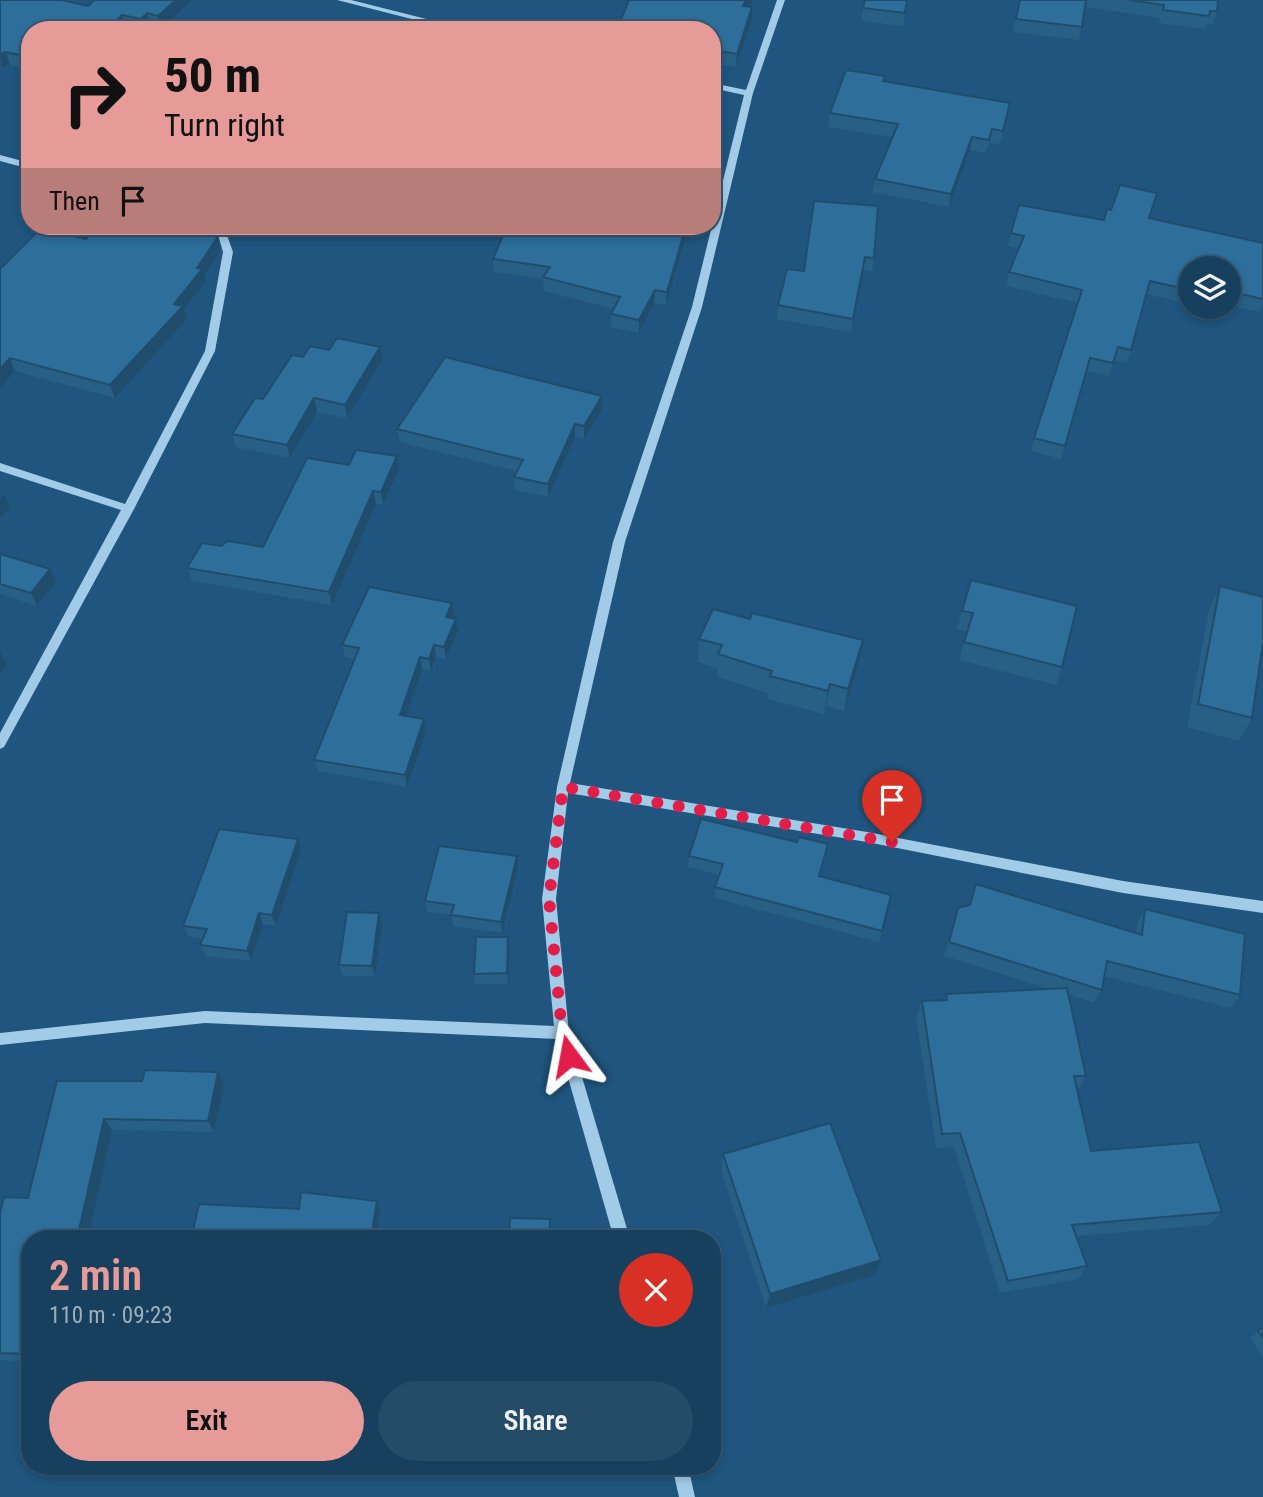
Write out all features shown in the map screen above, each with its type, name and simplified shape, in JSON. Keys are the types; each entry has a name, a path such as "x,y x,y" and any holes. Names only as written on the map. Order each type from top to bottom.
{"street":[{"path":"341,0 428,21"},
{"path":"721,206 748,93 781,0"},
{"path":"721,87 748,93"},
{"path":"0,158 21,164"},
{"path":"0,744 129,509 210,351 228,252 223,235"},
{"path":"619,1230 562,1032 549,899 563,787 619,542 697,307 714,235"},
{"path":"0,467 129,509"},
{"path":"563,787 867,837 1123,887 1263,907"},
{"path":"0,1039 205,1017 562,1032"},
{"path":"682,1475 687,1497"}],"building":[{"path":"0,0 62,0 88,6 94,0 176,0 158,16 147,13 141,19 122,15 116,21 21,21 21,55 6,52 0,54"},
{"path":"629,0 746,0 743,6 752,7 737,54 721,51 721,21 621,20"},
{"path":"865,0 907,0 905,13 863,8"},
{"path":"1020,0 1086,0 1082,27 1016,19"},
{"path":"1129,0 1218,0 1217,11 1210,11 1209,16 1163,10 1164,5"},
{"path":"846,70 885,76 883,81 1010,103 1003,131 992,129 989,140 972,137 951,194 875,179 898,124 830,113"},
{"path":"1120,185 1157,193 1149,218 1263,243 1263,299 1241,294 1241,256 1178,256 1178,287 1150,281 1131,350 1118,347 1113,363 1090,358 1065,446 1034,438 1082,290 1009,272 1024,236 1011,233 1019,205 1104,220 1107,209 1111,210"},
{"path":"814,201 878,206 874,258 865,257 853,319 778,305 787,269 804,271"},
{"path":"34,235 70,235 86,239 89,235 216,235 217,238 197,268 202,269 174,304 183,306 110,385 10,358 0,369 0,269"},
{"path":"503,235 683,235 667,292 655,290 639,320 611,314 620,297 543,277 550,267 493,259"},
{"path":"337,338 380,347 345,405 314,398 287,445 232,434 255,398 263,399 292,355 303,357 310,346 329,350"},
{"path":"445,357 602,396 584,426 575,424 548,484 514,477 523,460 397,429"},
{"path":"356,450 397,456 381,492 373,491 329,592 187,568 202,543 221,546 228,541 263,547 307,458 349,465"},
{"path":"0,554 50,569 31,593 0,584"},
{"path":"971,580 1077,606 1062,667 964,642 973,613 962,611"},
{"path":"1220,586 1263,597 1263,642 1252,718 1198,704"},
{"path":"369,587 452,603 446,617 456,619 444,647 434,645 429,659 420,657 400,715 424,719 405,775 314,760 359,648 342,645"},
{"path":"713,609 750,619 752,613 863,640 848,689 830,684 828,691 770,676 772,671 718,654 722,645 699,639"},
{"path":"701,819 797,842 799,837 828,844 819,876 891,895 882,931 715,887 723,864 689,856"},
{"path":"219,829 298,839 272,915 259,913 247,951 200,945 207,929 183,926"},
{"path":"439,846 517,856 501,922 451,915 454,905 425,901"},
{"path":"976,884 1142,935 1145,909 1245,934 1240,995 1107,961 1102,990 949,942 958,908 970,905"},
{"path":"347,912 379,913 372,966 339,965"},
{"path":"476,937 508,937 507,973 474,974"},
{"path":"1067,988 1086,1076 1074,1076 1091,1151 1199,1142 1222,1212 1072,1225 1087,1266 1008,1281 960,1133 942,1134 922,1001 947,1000 946,994"},
{"path":"145,1070 218,1072 208,1121 104,1119 79,1230 21,1230 21,1354 0,1353 0,1212 4,1197 28,1198 57,1081 142,1081"},
{"path":"830,1123 881,1260 770,1294 723,1154"},
{"path":"301,1192 377,1201 372,1230 193,1230 199,1204 299,1209"},
{"path":"510,1218 550,1219 549,1230 509,1230"}],"route":[{"path":"569,1056 562,1032 549,899 563,787 892,842"}]}
